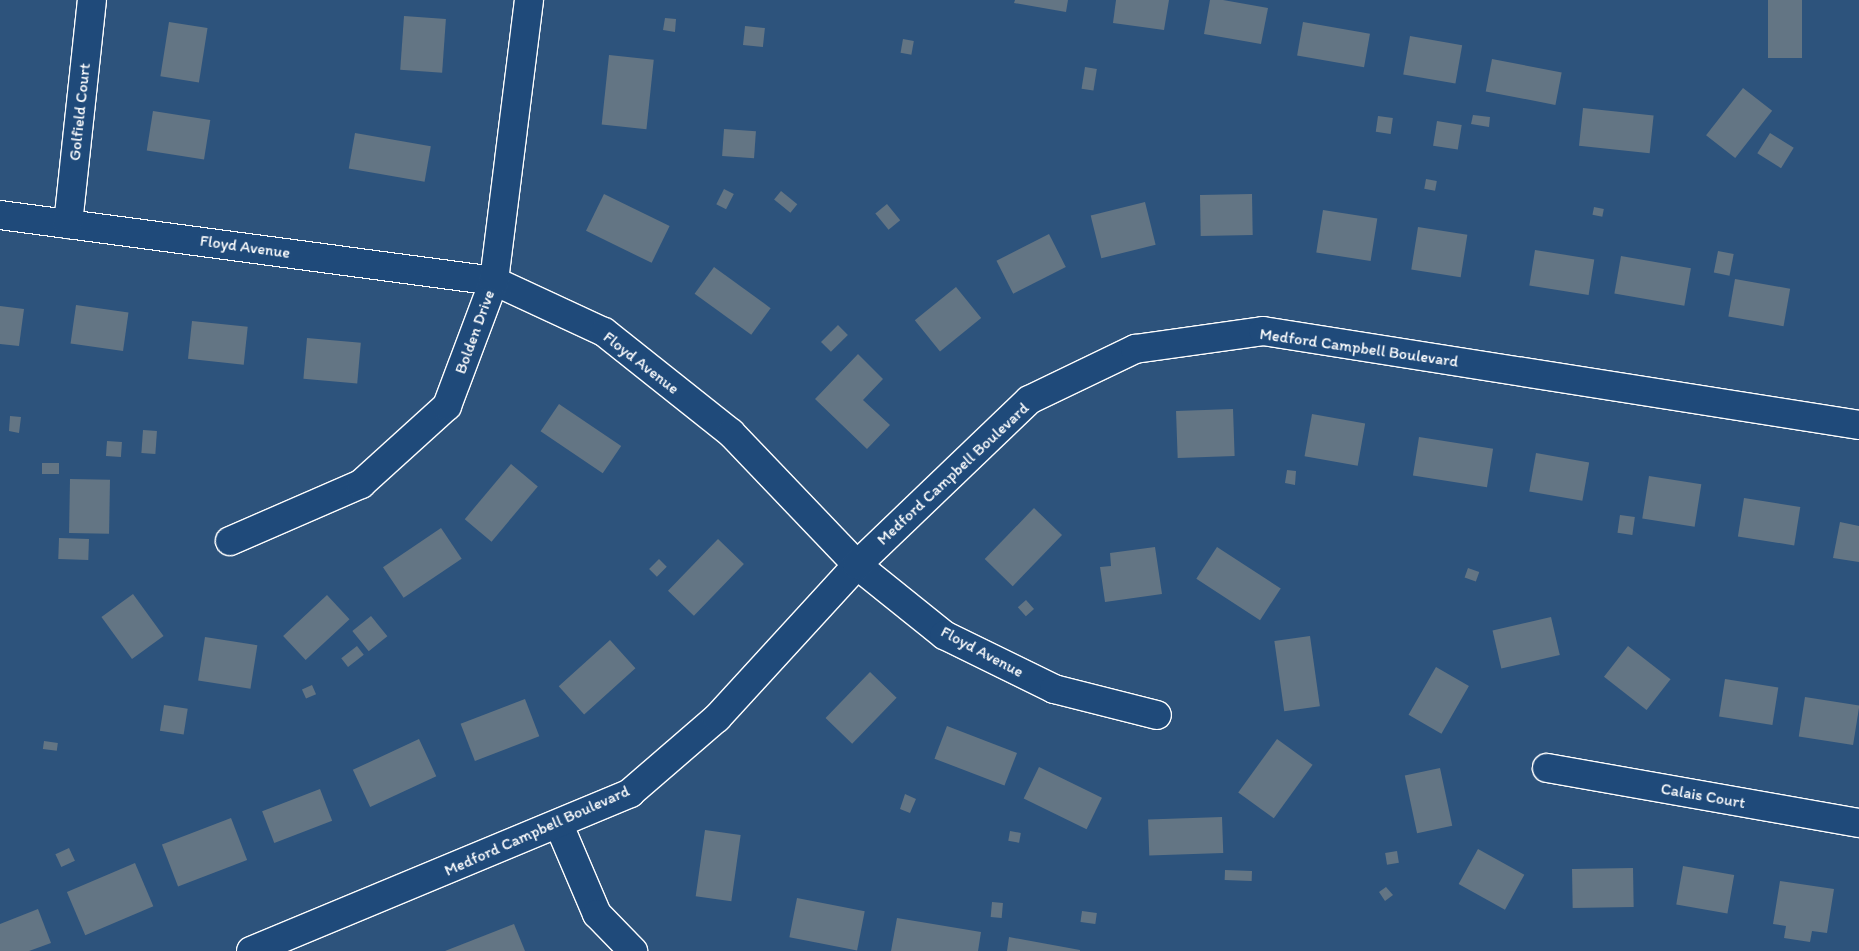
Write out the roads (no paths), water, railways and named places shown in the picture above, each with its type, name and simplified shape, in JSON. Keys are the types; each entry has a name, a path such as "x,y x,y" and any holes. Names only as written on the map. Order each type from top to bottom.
{"street":[{"name":"Golfield Court","path":"68,224 92,0"},
{"name":"Bolden Drive","path":"230,541 361,484 447,406 494,281 530,0"},
{"name":"Floyd Avenue","path":"0,215 494,281 604,332 731,433 857,564 944,636 1054,689 1157,715"},
{"name":"Medford Campbell Boulevard","path":"251,951 559,825 630,793 717,718 857,564 1029,400 1135,349 1263,332 1859,425"},
{"name":"Calais Court","path":"1547,768 1859,823"},
{"path":"559,825 597,914 633,951"}]}
